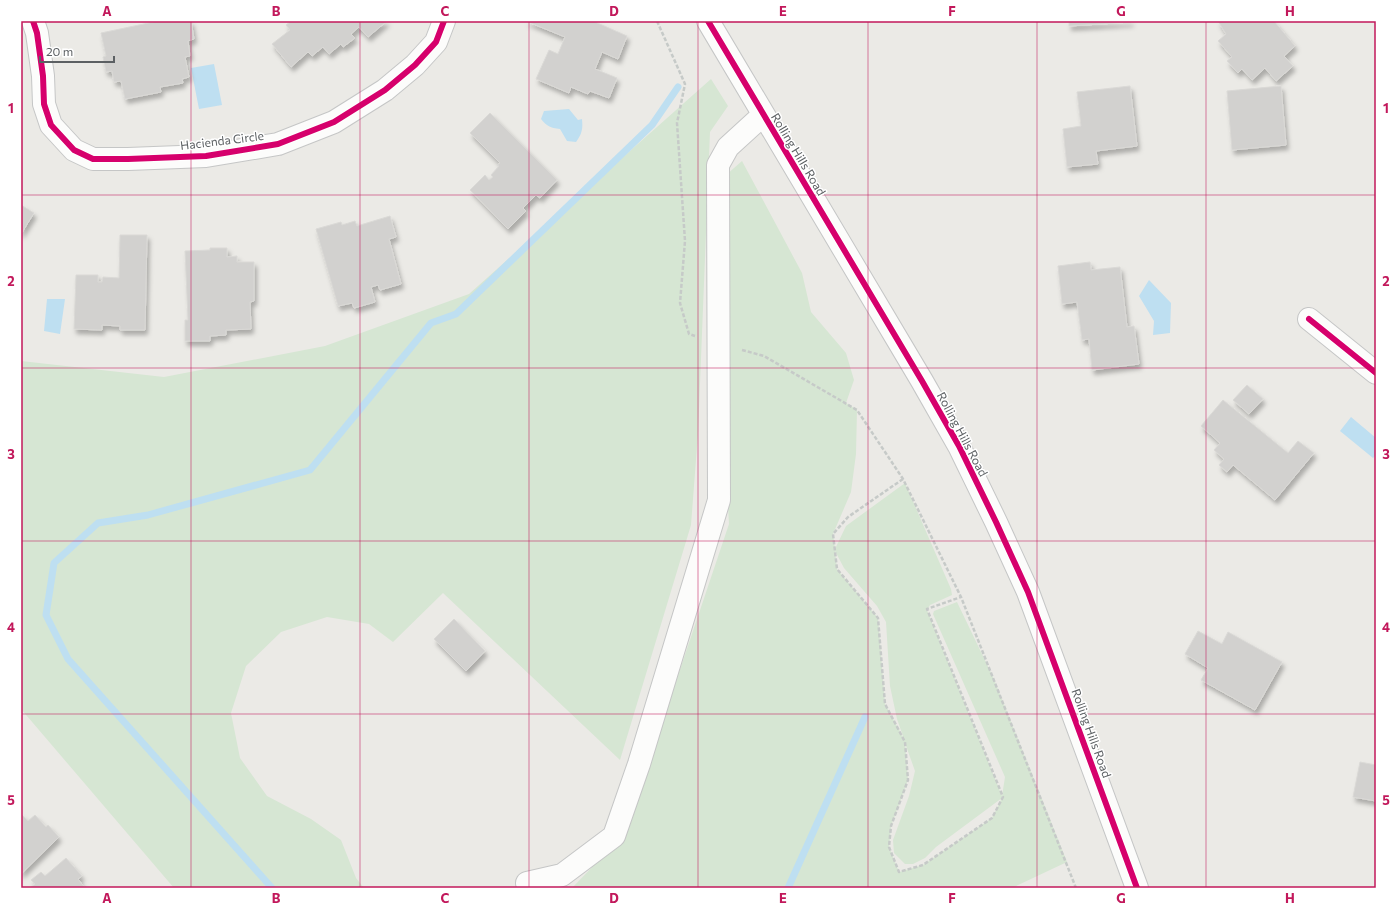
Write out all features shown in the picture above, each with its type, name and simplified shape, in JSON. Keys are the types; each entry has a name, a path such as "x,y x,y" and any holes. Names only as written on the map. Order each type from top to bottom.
{"street":[{"name":"Hacienda Circle","path":"33,21 37,33 42,69 44,104 51,125 74,150 93,159 206,156 278,144 334,122 385,90 415,65 436,42 444,21"},
{"name":"Rolling Hills Road","path":"708,21 959,446 1028,592 1137,888"},
{"path":"527,882 562,875 614,836 639,764 720,500 718,165 728,147 763,115"},
{"path":"1309,319 1376,373"}],"path":[{"path":"657,21 685,84 678,123 685,241 680,303 689,334 764,356 857,410 903,479 960,597 1076,888"},
{"path":"903,479 848,518 832,534 837,568 878,618 886,704 905,742 908,780 891,826 889,847 899,872 923,865 992,818 1003,798 927,609 960,597"}],"green space":[{"path":"711,79 728,106 710,132 698,434 691,525 620,760 443,593 393,642 369,624 327,617 281,632 246,666 231,713 240,758 267,796 311,819 341,840 356,878 364,888 174,888 21,709 21,361 164,377 325,346 469,294"},
{"path":"742,161 802,273 811,312 846,353 854,380 846,403 857,410 856,454 851,492 833,534 835,549 846,526 905,483 951,589 952,595 930,605 927,610 1002,796 1005,777 933,614 934,611 957,602 993,677 1067,862 1012,888 572,888 625,833 729,524 719,344 726,175","holes":["835,551 844,568 877,606 886,622 890,686 897,719 904,739 885,704 878,618 837,569","905,743 915,771 909,796 893,840 894,853 905,864 913,864 925,858 936,847 1002,798 992,818 923,865 899,872 889,847 891,826 908,780"]}],"water":[{"path":"214,64 222,105 199,109 191,68"},
{"path":"569,109 578,120 582,119 582,131 576,142 567,141 560,129 549,126 541,119 544,111"},
{"path":"1149,280 1171,303 1170,333 1153,335 1154,321 1139,296"},
{"path":"47,299 65,299 60,334 44,331"},
{"path":"1351,417 1376,438 1376,455 1373,458 1340,431"}],"building":[{"path":"158,21 191,21 194,39 188,41 190,56 185,57 189,77 182,79 183,83 160,87 161,92 125,99 121,81 114,82 112,71 106,72 103,57 106,56 101,33"},
{"path":"291,21 387,21 368,37 359,27 351,34 355,38 343,47 341,44 329,54 323,47 312,56 308,52 291,67 272,44 290,30 286,25"},
{"path":"526,21 593,21 627,36 618,59 602,52 595,69 617,78 609,98 590,91 588,94 571,87 569,93 536,79 549,50 558,54 565,37"},
{"path":"1069,21 1131,21 1131,22 1069,26"},
{"path":"1218,21 1274,21 1295,46 1284,56 1293,66 1276,81 1265,68 1252,80 1242,69 1238,73 1227,61 1232,57 1218,41 1226,34"},
{"path":"1130,86 1137,146 1096,151 1098,164 1067,167 1063,129 1081,126 1077,92"},
{"path":"1281,86 1286,145 1232,150 1227,91"},
{"path":"490,113 557,180 540,198 536,195 523,208 526,211 508,229 470,190 485,175 489,180 493,177 491,175 500,163 470,133"},
{"path":"21,205 34,213 21,234"},
{"path":"390,216 396,237 389,239 401,284 380,290 378,285 371,287 375,302 354,308 352,303 338,306 316,229 341,222 342,225 355,221 357,226"},
{"path":"120,235 147,235 145,330 120,330 120,326 102,325 102,330 74,329 76,275 98,275 98,282 102,282 103,277 119,278"},
{"path":"210,248 227,248 227,257 237,256 237,262 254,262 254,301 250,302 251,329 226,330 226,335 210,336 210,341 185,341 185,320 188,320 185,251 210,250"},
{"path":"1090,262 1091,270 1120,267 1127,327 1134,326 1139,364 1092,370 1089,339 1082,340 1077,302 1062,304 1058,266"},
{"path":"1247,385 1263,399 1249,414 1233,400"},
{"path":"1223,400 1288,453 1298,441 1314,453 1275,500 1233,465 1227,472 1219,465 1224,459 1214,450 1220,443 1201,426"},
{"path":"454,619 485,651 466,671 434,639"},
{"path":"1198,631 1222,644 1228,632 1282,662 1255,710 1201,680 1208,668 1185,654"},
{"path":"1360,762 1376,765 1376,801 1353,797"},
{"path":"21,814 28,821 35,815 46,827 48,825 59,837 21,874"},
{"path":"66,858 82,876 78,879 85,888 30,888 35,884 31,880 41,872 45,876"}],"waterway":[{"path":"272,888 68,659 46,615 54,563 98,523 148,515 310,470 431,323 456,314 652,125 678,87"},
{"path":"788,888 865,717"}],"cycle path":[{"path":"33,21 37,33 43,76 44,104 51,125 74,150 93,159 206,156 278,144 334,122 385,90 415,65 436,42 444,21"},
{"path":"708,21 959,446 1028,592 1137,888"},
{"path":"1309,319 1376,373"}]}
